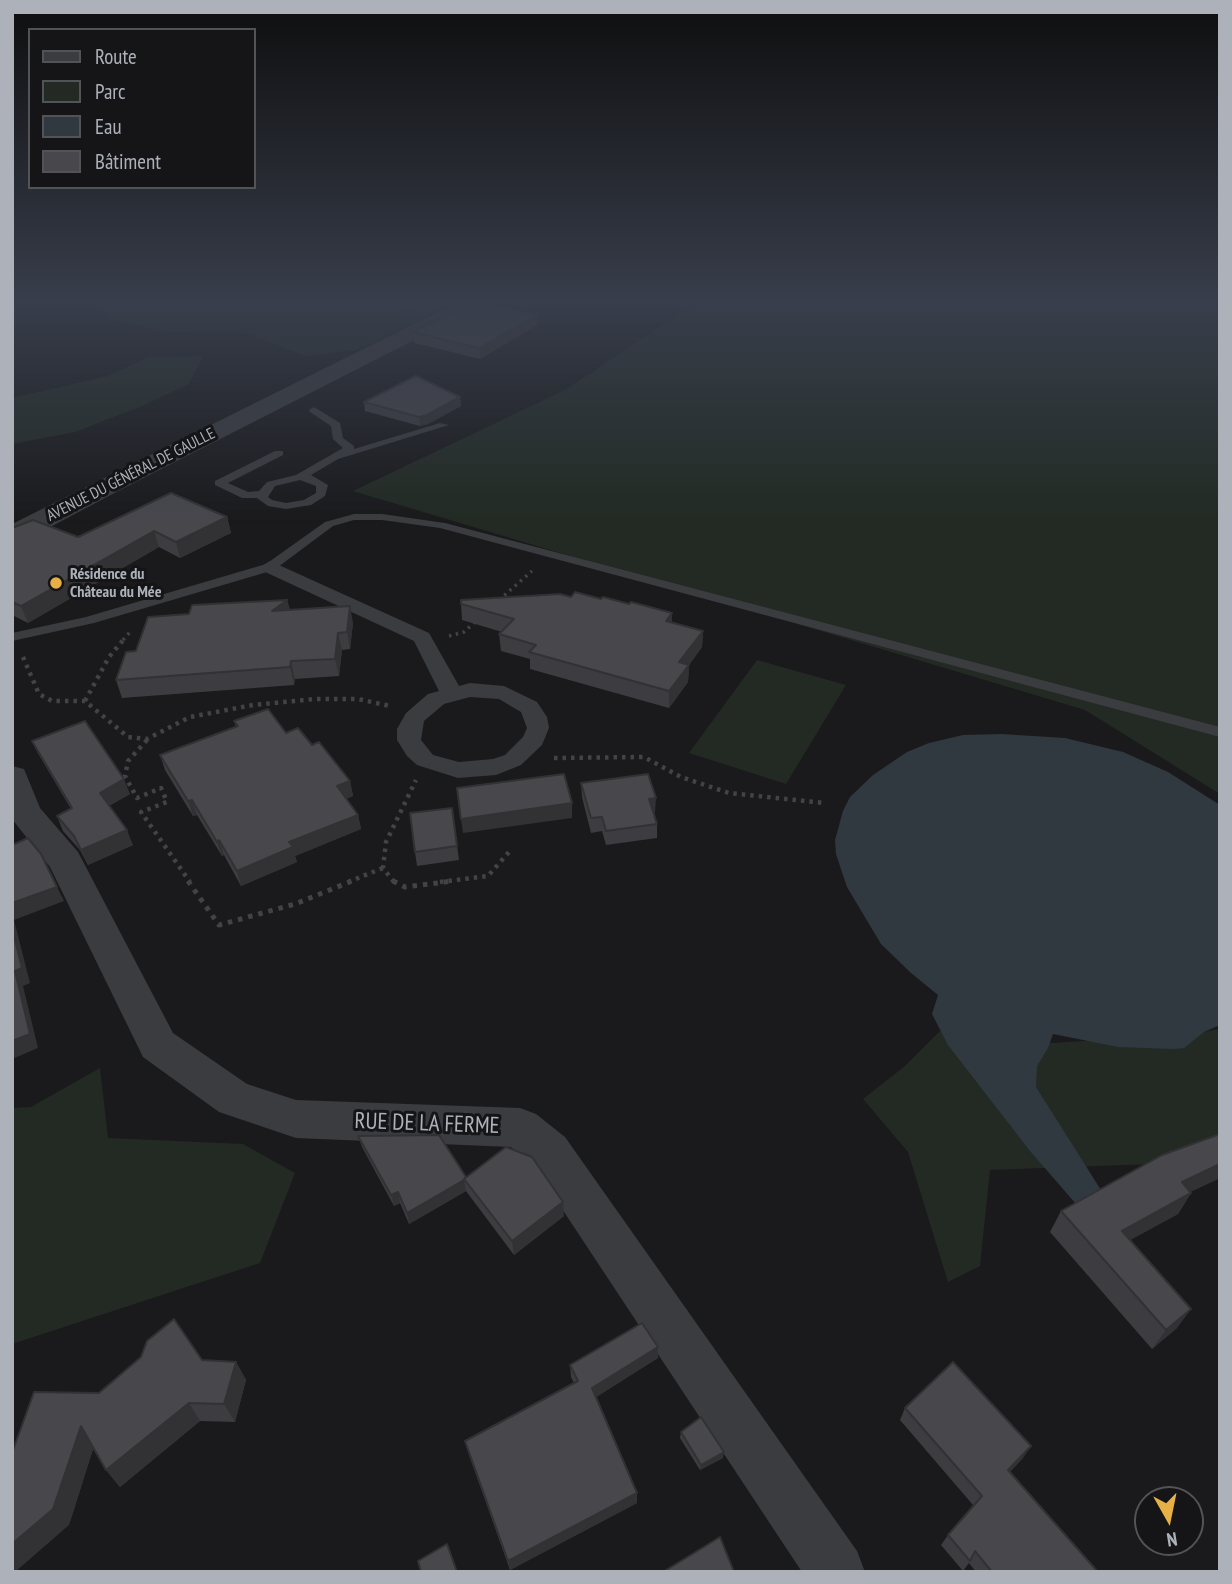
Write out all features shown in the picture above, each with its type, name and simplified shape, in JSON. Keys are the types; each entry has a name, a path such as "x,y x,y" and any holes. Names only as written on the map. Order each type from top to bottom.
{"street":[{"name":"AVENUE DU GÉNÉRAL DE GAULLE","path":"12,536 328,375"},
{"path":"270,567 422,637 452,694"},
{"path":"487,690 518,699 529,707 536,717 538,729 534,740 526,751 513,760 477,770 458,771 425,760 415,751 409,740 409,729 419,712 436,699 452,694 487,690"},
{"name":"RUE DE LA FERME","path":"12,776 24,812 65,861 158,1045 234,1100 296,1119 520,1128 549,1151 836,1572"}],"lane":[{"path":"279,453 219,483 246,496 262,494 271,484 300,477 351,448 338,439 336,425 313,410"},
{"path":"335,457 351,456 444,425"},
{"path":"17,635 89,620 270,567 318,513 324,489 317,481 300,477"},
{"path":"262,494 268,503 318,513 382,517 441,525 1220,732"}],"path":[{"path":"492,606 550,554"},
{"path":"425,643 464,632 483,615"},
{"path":"85,701 109,657 130,632"},
{"path":"17,635 23,662 39,694 52,701 85,701 128,737 147,739"},
{"path":"383,868 295,904 219,925 141,812 167,802 161,788 137,798 124,776 128,761 147,739 190,717 253,705 315,699 358,699 419,712"},
{"path":"526,751 552,758 644,757 681,777 729,793 824,803"},
{"path":"425,760 386,842 383,868 395,884 405,887 488,876 509,852"}],"green space":[{"path":"194,375 189,384 75,432 12,444 12,398 108,376"},
{"path":"588,375 1220,375 1220,794 1085,710 353,491 565,390"},
{"path":"757,660 846,685 786,784 689,753"},
{"path":"1220,1029 1220,1168 1179,1163 990,1170 980,1266 948,1282 908,1152 863,1099 905,1066 940,1031 1052,1043 1192,1034"},
{"path":"100,1068 108,1138 243,1144 295,1173 260,1263 12,1344 12,1108 31,1107"}],"water":[{"path":"1001,734 1065,738 1123,752 1168,772 1220,805 1220,1025 1204,1032 1184,1048 1173,1049 1118,1047 1053,1034 1037,1066 1036,1087 1106,1198 1083,1212 1030,1151 948,1045 932,1014 938,995 881,944 847,887 836,854 835,840 843,811 850,797 873,775 907,752 929,743 963,735"}],"building":[{"path":"416,376 460,397 419,417 364,402"},
{"path":"171,493 227,517 176,542 154,531 21,606 12,602 12,528 33,520 78,537"},
{"path":"575,592 672,613 666,621 703,631 679,662 689,665 669,691 529,652 536,645 499,634 514,619 461,604 461,600 560,594 571,597"},
{"path":"287,600 272,611 350,606 347,632 338,633 335,659 291,661 290,667 116,680 126,652 136,651 148,617 189,614 192,605"},
{"path":"268,709 286,733 298,728 312,745 319,742 350,781 337,786 358,815 289,842 293,847 237,871 219,840 217,842 192,800 188,801 160,755 238,726 234,721"},
{"path":"85,721 124,779 100,793 127,830 81,850 74,836 57,816 72,808 32,741"},
{"path":"564,774 572,803 461,819 457,788"},
{"path":"648,774 656,798 649,799 657,824 606,831 602,817 591,818 581,783"},
{"path":"452,808 457,846 415,852 410,813"},
{"path":"28,838 41,854 57,887 12,903 12,845"},
{"path":"12,928 22,968 15,971 30,1034 12,1041"},
{"path":"1220,1134 1220,1164 1182,1182 1191,1193 1122,1231 1191,1309 1166,1330 1061,1211 1162,1155"},
{"path":"439,1135 466,1177 407,1213 398,1192 391,1195 358,1136"},
{"path":"506,1147 532,1157 563,1202 512,1241 464,1179"},
{"path":"174,1319 202,1360 236,1362 224,1404 189,1403 106,1470 81,1426 53,1509 12,1544 12,1453 34,1392 99,1393 141,1357 147,1341"},
{"path":"642,1323 658,1347 592,1388 637,1493 508,1561 465,1441 578,1381 570,1365"},
{"path":"953,1362 1031,1446 1008,1470 1098,1572 992,1572 975,1551 970,1561 948,1535 982,1496 905,1408"},
{"path":"701,1417 724,1452 701,1465 681,1432"},
{"path":"720,1537 734,1572 663,1572"},
{"path":"447,1544 457,1572 421,1572 418,1561"}],"place":[{"name":"Résidence du Château du Mée","path":"56,583"}]}
